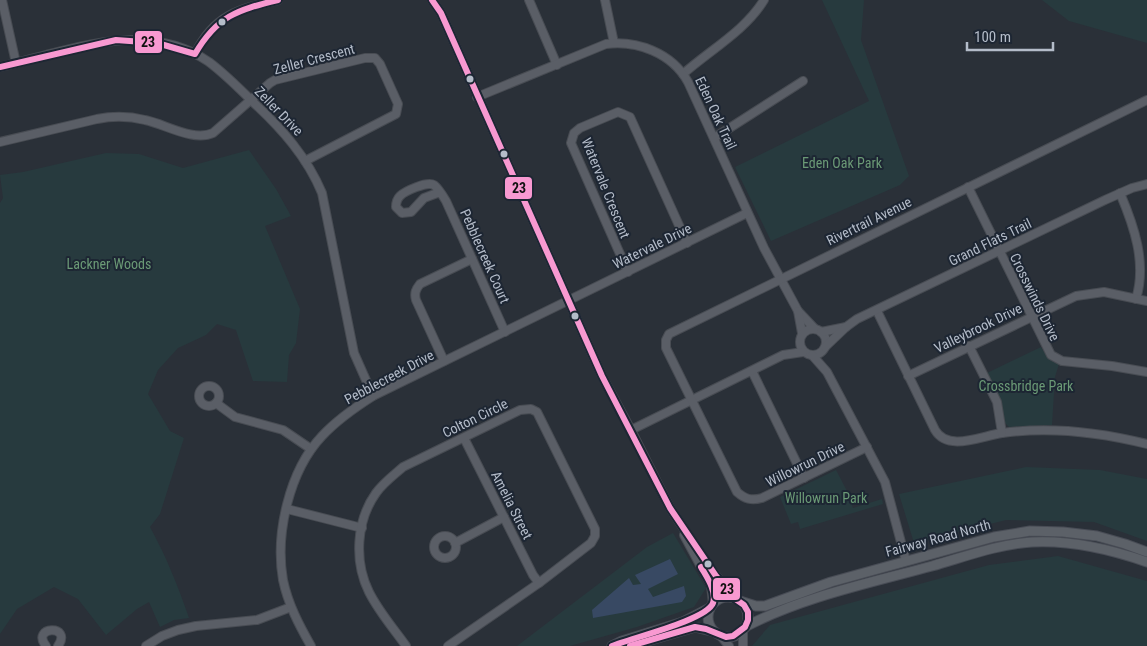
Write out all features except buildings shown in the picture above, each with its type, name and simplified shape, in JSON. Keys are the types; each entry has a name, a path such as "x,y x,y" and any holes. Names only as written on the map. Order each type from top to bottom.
{"main road":[{"name":"Fairway Road North","path":"737,599 756,606 764,606 831,582 994,537 1030,531 1097,536 1147,552"},
{"name":"Fairway Road North","path":"744,628 774,613 838,591 996,548 1031,542 1064,542 1096,546 1147,562"},
{"path":"612,646 622,641 683,622 725,597 737,599 748,612 748,620 744,628 733,636 695,627 630,646"},
{"path":"712,606 708,618 710,624 718,633"}],"street":[{"path":"2,0 16,63"},
{"path":"195,54 213,28 223,19 236,11 278,0"},
{"path":"432,0 442,13 477,97 602,376 711,585 712,606"},
{"path":"529,0 556,65"},
{"path":"605,0 614,43"},
{"path":"683,74 755,13 764,0"},
{"name":"Zeller Drive","path":"0,67 116,40 134,39 171,45 195,54 218,69 280,128 297,148 322,193 354,353 372,396"},
{"name":"Eden Oak Trail","path":"477,97 606,44 639,46 652,50 667,59 683,74 747,213 798,311 818,330"},
{"name":"Zeller Crescent","path":"251,100 270,83 282,78 365,58 375,58 380,64 398,104 396,114 305,161"},
{"path":"714,138 803,81"},
{"path":"0,142 112,117 143,119 194,136 205,136 213,133 251,100"},
{"name":"Rivertrail Avenue","path":"692,401 666,348 666,340 669,334 1147,100"},
{"name":"Watervale Crescent","path":"628,272 571,143 574,133 580,128 618,112 630,117 687,243"},
{"path":"428,184 433,185 440,192 424,198 411,212 402,213 396,207 396,202 401,195 418,187 428,184"},
{"name":"Grand Flats Trail","path":"824,349 857,319 1120,193 1147,184"},
{"name":"Crosswinds Drive","path":"968,187 1047,349 1056,359 1147,372"},
{"name":"Pebblecreek Court","path":"440,192 446,201 505,332"},
{"path":"1120,193 1134,229 1140,260 1141,282 1136,299"},
{"name":"Watervale Drive","path":"568,301 747,213"},
{"path":"444,361 416,300 416,289 420,284 472,259"},
{"name":"Valleybrook Drive","path":"908,376 1069,298 1097,292 1147,301"},
{"name":"Pebblecreek Drive","path":"312,646 291,607 283,580 281,549 283,526 296,477 311,449 332,425 372,396 568,301"},
{"name":"Eden Oak Trail","path":"798,311 801,336"},
{"path":"877,311 935,430 942,438 948,441 956,442 1029,430 1070,430 1147,444"},
{"name":"Grand Flats Trail","path":"818,330 846,327"},
{"path":"631,430 782,355 810,329 818,330 826,339 824,349 827,372"},
{"path":"801,336 800,345 803,352"},
{"path":"969,346 996,402 1002,433"},
{"path":"812,355 824,349"},
{"path":"782,355 803,352 812,355 827,372 885,482 906,561"},
{"path":"752,371 804,478"},
{"name":"Willowrun Drive","path":"692,401 737,492 748,500 762,498 867,447"},
{"path":"216,403 236,417 283,430 311,449"},
{"name":"Colton Circle","path":"406,646 376,604 364,579 359,545 367,510 376,494 403,467 520,410 530,409 537,412 595,529 595,536 591,543 539,583 448,646"},
{"name":"Amelia Street","path":"464,438 533,575 539,583"},
{"path":"287,509 362,528"},
{"path":"455,543 504,517"},
{"path":"678,522 709,567 737,599"},
{"path":"146,646 162,636 178,630 196,626 257,620 291,607"},
{"path":"743,646 744,628"},
{"path":"46,646 43,641 43,635 49,630 53,630 57,631 61,636 58,646"},
{"path":"718,633 729,646"}],"green space":[{"name":"Eden Oak Park","path":"822,0 864,0 861,40 909,176 900,185 771,241 735,167 869,101"},
{"path":"1042,0 1147,0 1147,43 1069,21"},
{"name":"Lackner Woods","path":"249,150 276,189 291,216 265,226 300,309 296,343 289,355 287,382 253,381 236,330 217,324 206,335 178,348 158,370 148,394 170,431 184,438 160,514 150,527 181,594 189,618 174,620 160,627 149,602 137,609 106,635 78,599 54,587 17,609 0,634 0,203 3,198 0,175 23,172 106,153 139,154 183,168"},
{"name":"Crossbridge Park","path":"1041,347 1048,357 1059,364 1055,377 1052,425 1009,427 1004,422 998,397 987,373"},
{"path":"1026,467 1100,470 1147,479 1147,541 1094,522 1006,520 914,543 899,494"},
{"name":"Willowrun Park","path":"836,470 853,508 882,499 883,504 800,529 798,522 791,524 780,497"},
{"path":"673,533 706,588 694,607 637,627 570,646 517,646 647,547"},
{"path":"1058,556 1147,581 1147,646 752,646 770,625 989,565"}],"water":[{"path":"670,559 678,574 648,589 653,597 684,586 686,596 682,602 593,618 592,610 629,578 633,585 641,584 635,575"}],"transit line":[{"name":"23","path":"0,67 116,40 157,43 195,54 211,31 229,16 251,7 278,0"},
{"name":"23","path":"432,0 441,13 602,376 670,508 716,576 734,598 744,605 748,612 748,620 745,627 733,636 726,637 695,627 630,646"},
{"name":"23","path":"612,646 683,622 708,609 713,603 714,594 701,567"}]}
